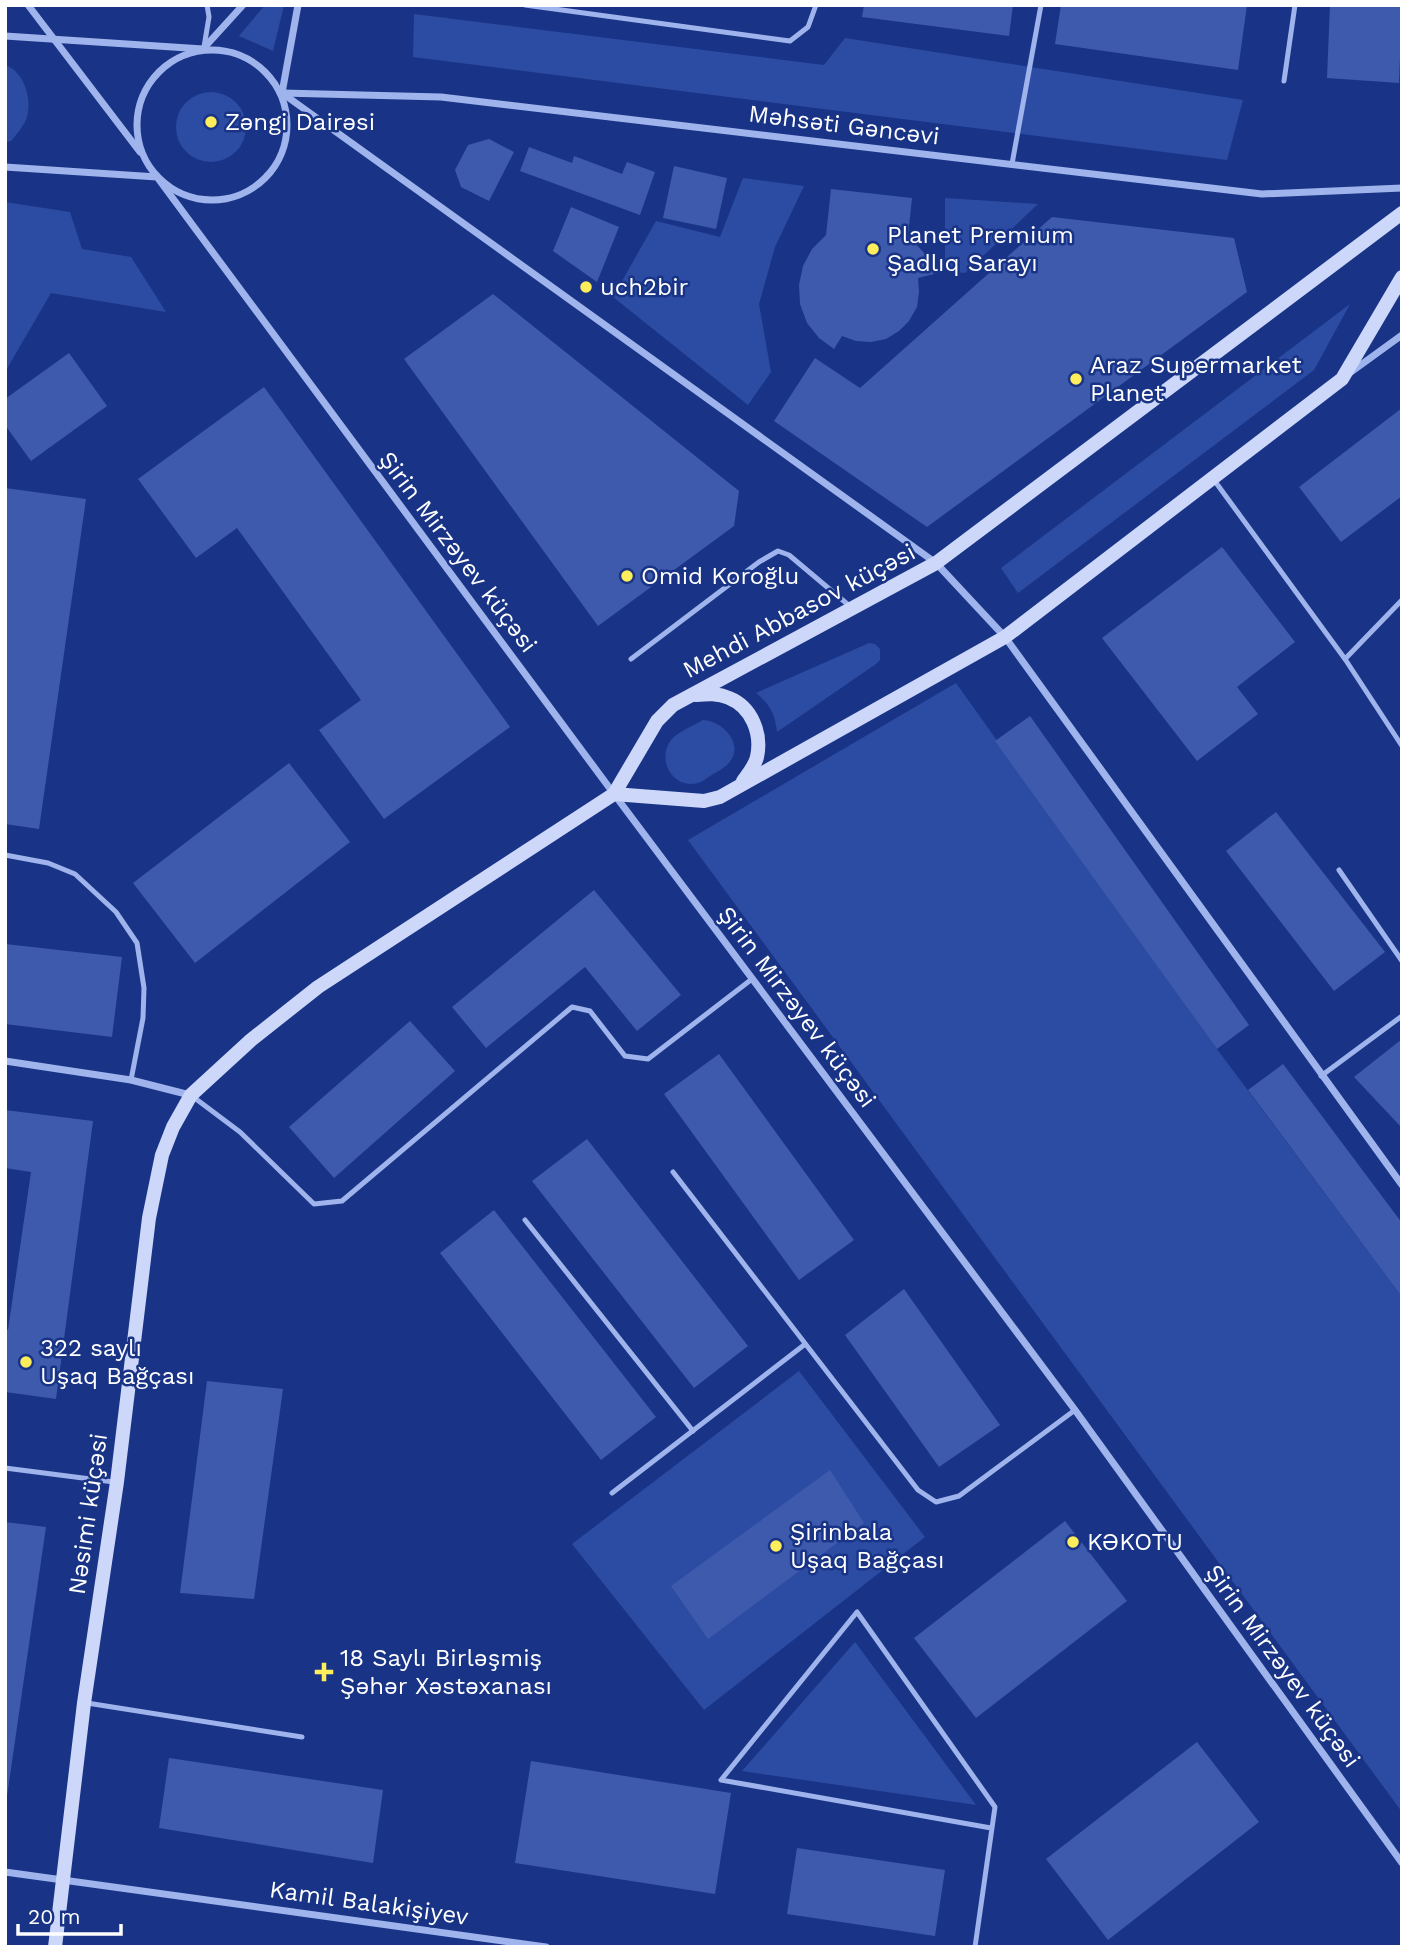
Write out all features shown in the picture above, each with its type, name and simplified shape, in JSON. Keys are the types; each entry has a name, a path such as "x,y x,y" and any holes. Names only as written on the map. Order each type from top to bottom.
{"street":[{"path":"28,5 157,177 175,191 197,199 221,201 244,194 264,181 279,162 287,140 288,116 282,93 299,5"},
{"path":"143,157 137,134 138,110 146,88 161,69 181,56 204,50 243,5"},
{"path":"5,36 228,51 250,59 268,73 282,93 936,563 1005,637 1402,1185"},
{"name":"Məhsəti Gəncəvi","path":"282,93 441,97 1262,194 1402,188"},
{"path":"5,167 157,177"},
{"name":"Şirin Mirzəyev küçəsi","path":"157,177 751,979 1075,1410 1402,1863"},
{"name":"Mehdi Abbasov küçəsi","path":"191,1096 251,1040 318,987 614,794 657,720 673,705 936,563 1402,212"},
{"path":"1342,379 1402,277"},
{"path":"614,794 704,801 720,797 1005,637 1402,335"},
{"path":"690,695 712,694 728,697 743,706 752,718 758,735 757,758 752,770 738,788"},
{"path":"5,1061 131,1080 191,1096"},
{"name":"Nəsimi küçəsi","path":"55,1947 84,1703 117,1482 149,1218 162,1155 173,1127 191,1096"},
{"name":"Kamil Balakişiyev","path":"5,1872 546,1947"}],"lane":[{"path":"204,50 209,17 207,5"},
{"path":"525,5 790,41 808,27 816,5"},
{"path":"1012,164 1041,5"},
{"path":"1284,81 1295,5"},
{"path":"1213,478 1345,659 1402,746"},
{"path":"631,659 759,562 778,551 789,555 852,608"},
{"path":"1345,659 1402,600"},
{"path":"5,855 47,863 75,874 116,912 136,943 144,988 144,1018 131,1080"},
{"path":"1339,870 1402,961"},
{"path":"191,1096 240,1132 314,1204 342,1202 572,1007 590,1011 625,1056 648,1059 751,979"},
{"path":"1321,1076 1402,1016"},
{"path":"673,1172 918,1490 936,1502 959,1496 1075,1410"},
{"path":"525,1220 693,1431"},
{"path":"612,1493 804,1345"},
{"path":"5,1468 117,1482"},
{"path":"975,1947 995,1807 857,1612 721,1780 990,1828"},
{"path":"84,1703 302,1737"}],"shaded area":[{"path":"265,5 284,5 273,51 239,36"},
{"path":"414,14 824,65 845,38 1243,100 1227,160 413,57"},
{"path":"5,65 18,74 26,89 28,115 11,141 5,142"},
{"name":"Zəngi Dairəsi","path":"211,92 236,102 246,127 236,152 211,162 186,152 176,127 186,102"},
{"path":"743,178 804,186 775,247 759,304 771,372 748,405 613,297 656,221 720,237"},
{"path":"945,198 1038,204 965,273 945,271"},
{"path":"5,202 70,212 82,249 131,257 166,312 51,293 5,372"},
{"path":"1350,304 1314,370 1018,593 1001,568"},
{"path":"869,643 880,649 880,660 876,664 777,732 771,710 756,693"},
{"path":"956,683 1217,1049 1402,1297 1402,1812 688,840"},
{"path":"703,720 711,721 730,735 733,757 724,768 701,782 683,783 671,774 668,768 667,747 678,734"},
{"path":"799,1371 925,1537 704,1710 572,1544"},
{"path":"855,1642 976,1805 742,1771"}],"building":[{"path":"864,5 1013,5 1009,36 862,17"},
{"path":"1061,5 1247,5 1238,70 1055,44"},
{"path":"1330,5 1402,5 1399,83 1327,78"},
{"path":"489,139 514,152 489,201 461,187 455,170 468,145"},
{"path":"529,147 572,163 574,156 622,174 627,162 655,172 640,215 520,171"},
{"path":"674,166 727,178 716,229 663,218"},
{"path":"831,189 912,198 908,236 927,256 934,274 918,278 917,307 899,331 886,339 871,342 842,336 834,349 819,338 807,323 800,304 799,285 803,266 812,249 826,235"},
{"path":"571,207 619,227 597,282 553,251"},
{"path":"1052,217 1234,238 1247,292 927,527 774,421 815,358 860,388"},
{"path":"493,294 739,491 734,526 598,626 404,359"},
{"path":"69,353 107,406 31,461 5,425 5,399"},
{"path":"264,387 510,727 384,819 319,730 361,700 237,528 196,558 138,479"},
{"path":"1402,408 1402,496 1341,542 1299,487"},
{"path":"5,488 86,499 39,829 5,824"},
{"path":"1222,547 1295,642 1237,687 1258,714 1197,761 1102,638"},
{"path":"1030,716 1249,1025 1217,1049 995,741"},
{"path":"289,763 350,842 195,963 133,883"},
{"path":"1276,812 1385,952 1334,991 1226,851"},
{"path":"594,890 681,995 637,1031 585,967 486,1048 452,1007"},
{"path":"5,944 122,957 112,1037 5,1024"},
{"path":"410,1021 455,1071 334,1178 289,1127"},
{"path":"1402,1039 1402,1128 1354,1077"},
{"path":"719,1054 854,1240 799,1280 664,1094"},
{"path":"1283,1064 1402,1223 1402,1297 1248,1090"},
{"path":"5,1110 93,1121 56,1399 5,1392 5,1329 8,1330 31,1172 5,1168"},
{"path":"587,1139 748,1346 694,1388 532,1181"},
{"path":"494,1210 656,1417 601,1460 440,1253"},
{"path":"904,1289 1000,1425 939,1467 845,1335"},
{"path":"207,1381 283,1389 254,1599 180,1593"},
{"path":"830,1470 864,1523 708,1639 671,1586"},
{"path":"1065,1521 1127,1601 976,1718 914,1638"},
{"path":"5,1522 46,1527 7,1796 5,1796"},
{"path":"1197,1742 1259,1822 1108,1940 1046,1859"},
{"path":"169,1758 383,1790 373,1863 159,1828"},
{"path":"531,1761 731,1793 715,1894 515,1863"},
{"path":"797,1848 945,1870 935,1936 787,1914"}],"place":[{"name":"Zəngi Dairəsi","path":"211,122"},
{"name":"Planet Premium Şadlıq Sarayı","path":"873,249"},
{"name":"uch2bir","path":"586,287"},
{"name":"Araz Supermarket Planet","path":"1076,379"},
{"name":"Omid Koroğlu","path":"627,576"},
{"name":"322 saylı Uşaq Bağçası","path":"26,1362"},
{"name":"KƏKOTU","path":"1073,1542"},
{"name":"Şirinbala Uşaq Bağçası","path":"776,1546"},
{"name":"18 Saylı Birləşmiş Şəhər Xəstəxanası","path":"324,1672"}]}
